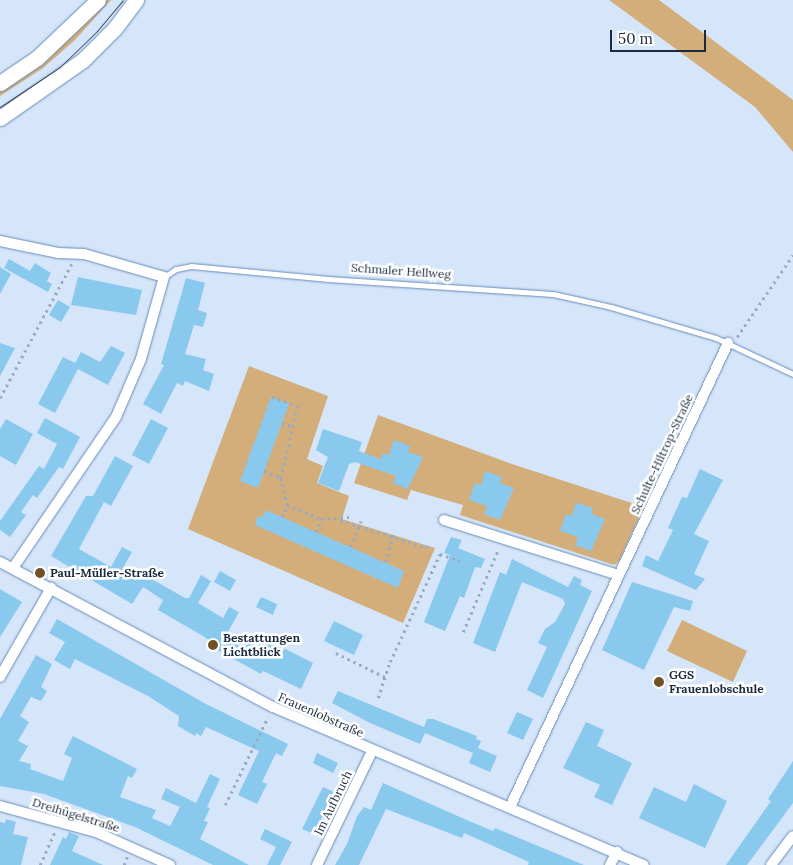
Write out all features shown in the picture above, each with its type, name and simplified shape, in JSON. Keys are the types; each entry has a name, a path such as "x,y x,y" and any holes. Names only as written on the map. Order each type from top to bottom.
{"main road":[{"path":"0,83 37,58 98,0"},
{"path":"0,118 83,60 115,28 136,0"}],"street":[{"path":"0,241 51,252 71,253 164,277 140,359 116,416 13,568"},
{"name":"Schulte-Hiltrop-Straße","path":"510,806 728,343"},
{"path":"444,520 618,576"},
{"name":"Frauenlobstraße","path":"0,562 273,707 372,751 510,806 644,865"},
{"path":"0,677 51,588"},
{"name":"Im Aufbruch","path":"317,865 372,751"},
{"name":"Dreihügelstraße","path":"0,806 60,820 132,846 170,865"},
{"path":"771,865 793,836"},
{"path":"610,865 617,852"}],"lane":[{"name":"Schmaler Hellweg","path":"164,277 176,269 192,266 328,279 553,294 611,307 728,343 793,374"}],"path":[{"path":"0,398 70,272 71,253"},
{"path":"728,343 736,339 793,255"},
{"path":"272,397 298,406 291,426"},
{"path":"282,423 295,428 281,478 287,505 282,517"},
{"path":"264,472 281,478"},
{"path":"287,505 321,519 338,520 427,548 429,542"},
{"path":"338,520 349,517"},
{"path":"316,532 321,519"},
{"path":"350,547 360,521"},
{"path":"385,562 396,532"},
{"path":"463,632 498,550"},
{"path":"378,698 385,677 440,554 460,561"},
{"path":"336,653 385,677"},
{"path":"225,805 273,707"},
{"path":"40,865 60,820"}],"shaded area":[{"path":"106,0 111,0 75,40 43,68 0,96 0,90 82,25"},
{"path":"609,0 659,0 793,100 793,152 755,107"},
{"path":"249,366 328,396 307,459 323,466 317,483 349,496 342,519 435,548 403,623 188,529"},
{"path":"378,415 512,464 644,507 619,561 614,565 460,515 463,505 411,490 407,500 354,483"},
{"path":"682,620 747,651 733,682 667,651"}],"building":[{"path":"9,259 30,271 35,263 51,273 47,281 52,284 48,292 4,268"},
{"path":"0,267 11,274 0,294"},
{"path":"78,277 142,290 136,315 71,305"},
{"path":"186,278 205,283 198,310 207,313 203,327 194,325 185,354 206,359 203,370 214,374 209,391 185,381 183,386 177,383 161,414 143,404 164,365 161,364"},
{"path":"58,300 70,307 61,322 49,315"},
{"path":"0,343 15,348 0,376"},
{"path":"111,346 125,353 108,385 78,369 55,413 38,404 63,357 75,363 81,352 100,362"},
{"path":"271,397 289,404 258,488 240,481"},
{"path":"45,418 80,437 63,469 59,467 37,498 33,495 21,512 26,515 10,537 0,530 0,521 39,466 44,469 57,444 37,433"},
{"path":"6,419 33,434 16,465 0,456 0,429"},
{"path":"151,419 168,428 149,464 132,455"},
{"path":"323,429 362,442 359,451 381,459 383,453 389,455 394,440 410,446 408,452 423,457 408,489 393,483 396,476 355,462 349,464 339,491 318,483 328,457 316,450"},
{"path":"115,456 133,466 111,506 104,502 79,549 111,567 122,547 132,552 119,575 141,573 185,598 189,598 201,575 211,581 198,603 223,618 229,607 239,612 228,632 258,646 262,637 313,663 301,689 263,671 261,674 208,645 210,641 203,636 158,610 163,600 143,587 132,604 51,556 86,496 93,496"},
{"path":"700,469 723,480 694,534 709,541 694,574 705,579 696,590 642,566 646,555 658,561 673,530 668,528 682,497 687,498"},
{"path":"485,471 502,477 500,483 514,488 500,520 484,514 487,506 469,500 475,483 481,485"},
{"path":"576,503 593,508 591,514 605,519 591,551 575,545 578,537 560,531 566,514 572,516"},
{"path":"266,510 404,571 398,588 255,525 258,516 263,517"},
{"path":"451,537 462,540 458,548 485,559 481,568 475,567 464,598 460,596 445,631 424,622 450,555 444,553"},
{"path":"512,559 568,587 574,576 582,580 580,585 592,591 543,698 527,690 547,647 538,643 545,629 555,622 565,604 563,599 522,582 495,652 473,643 500,572 506,575"},
{"path":"220,571 236,580 230,591 214,582"},
{"path":"632,582 693,601 690,611 674,607 644,670 602,650"},
{"path":"0,589 22,602 0,637"},
{"path":"261,597 277,604 273,615 256,607"},
{"path":"57,619 204,703 288,744 282,756 276,753 262,782 267,784 257,804 238,795 259,751 206,727 201,736 196,733 195,736 178,726 179,716 148,696 75,659 70,669 54,660 65,642 49,633"},
{"path":"334,621 363,635 354,655 324,641"},
{"path":"36,655 52,664 41,687 47,691 41,701 31,697 20,716 29,722 18,741 28,746 19,761 31,764 30,769 63,781 72,758 64,754 73,736 137,769 132,778 128,776 120,797 156,810 152,818 170,826 180,807 161,799 166,788 196,803 210,774 220,779 207,807 210,808 204,821 208,822 200,839 249,865 213,865 135,827 44,794 0,786 0,719"},
{"path":"338,691 424,727 427,719 433,719 477,736 476,739 481,741 478,748 497,756 490,772 469,763 473,753 425,733 420,744 370,723 332,703"},
{"path":"517,712 533,719 523,740 507,733"},
{"path":"586,722 604,730 597,746 632,763 612,805 594,797 600,785 563,768"},
{"path":"317,753 338,763 333,773 313,763"},
{"path":"793,761 793,803 747,865 726,865 771,801 768,799"},
{"path":"383,783 493,831 495,828 584,865 528,865 529,862 464,833 462,838 386,809 359,865 335,865 347,844 357,816 364,807 371,810"},
{"path":"694,784 727,801 705,848 639,818 654,787 686,802"},
{"path":"323,787 334,792 314,834 302,829"},
{"path":"6,819 16,822 13,834 28,837 21,865 0,865 0,822 5,823"},
{"path":"265,829 292,842 280,865 267,865 276,847 260,839"},
{"path":"69,832 79,836 72,851 103,865 50,865 63,837 66,839"}],"tram line":[{"path":"0,107 60,67 97,31 123,0"}],"place":[{"name":"Paul-Müller-Straße","path":"40,573"},
{"name":"Bestattungen Lichtblick","path":"213,645"},
{"name":"GGS Frauenlobschule","path":"659,682"}]}
